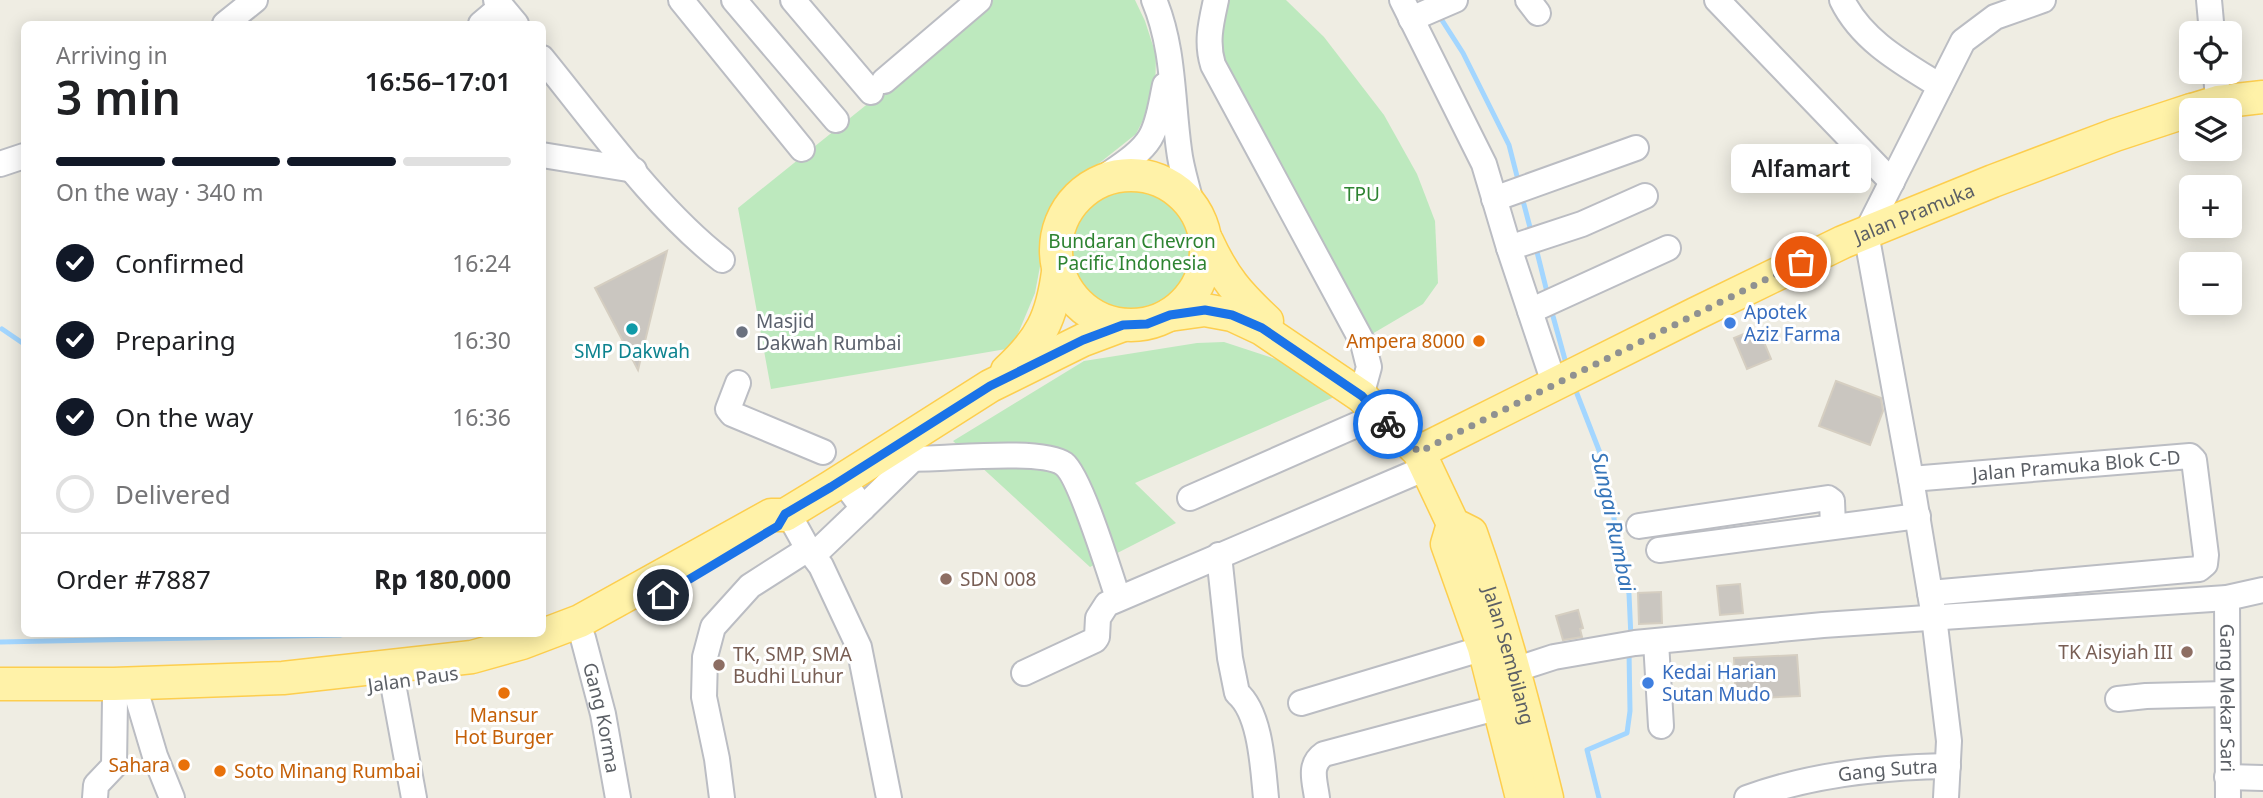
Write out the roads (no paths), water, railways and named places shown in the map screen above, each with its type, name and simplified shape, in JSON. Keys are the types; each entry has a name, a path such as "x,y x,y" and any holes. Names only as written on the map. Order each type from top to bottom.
{"main road":[{"name":"Jalan Pramuka","path":"2234,98 2263,97"},
{"name":"Jalan Pramuka","path":"1423,460 1586,368 1780,271 1866,233 2179,109"},
{"path":"1137,174 1156,178 1175,188 1191,203 1202,223 1207,241 1206,262 1200,282 1188,301 1170,315 1147,324 1123,325 1100,319 1081,307 1067,290 1058,272 1055,253 1057,231 1071,204 1083,191 1099,181 1137,174"},
{"name":"Jalan Sembilang","path":"1207,241 1219,268 1236,293 1307,358"},
{"name":"Jalan Paus","path":"990,386 1022,357 1043,328 1054,303 1058,272"},
{"name":"Jalan Sembilang","path":"1170,315 1205,310 1232,315 1262,328 1370,405 1423,460 1457,534 1489,584 1547,798"},
{"name":"Jalan Paus","path":"0,700 126,699 393,684 474,670 583,638 682,585 778,526 791,511 990,386 1083,340 1123,325"},
{"name":"Jalan Paus","path":"546,634 580,621 771,515 791,511"},
{"name":"Jalan Sembilang","path":"1457,534 1522,798"},
{"name":"Jalan Paus","path":"0,684 283,678 472,656 538,637"}],"street":[{"path":"681,0 802,149"},
{"path":"734,0 836,120"},
{"path":"793,0 877,87 979,0"},
{"path":"1154,0 1170,63 1179,151 1191,203"},
{"path":"1190,498 1370,405 1369,367 1363,343 1213,65 1209,51 1210,28 1216,0"},
{"path":"1717,0 1892,182"},
{"path":"1842,0 1848,12 1881,48 1940,86"},
{"path":"1947,798 1949,741 1932,605 1866,233 1964,41 1995,17 2043,0"},
{"path":"2209,0 2211,21"},
{"path":"1427,7 1484,164 1512,193 1543,305 1555,386"},
{"path":"486,21 504,10"},
{"path":"546,63 634,170 693,235 722,260"},
{"path":"1099,181 1137,152 1149,139 1158,117 1170,63"},
{"path":"1512,193 1636,148"},
{"path":"546,156 634,170"},
{"path":"0,164 21,157"},
{"path":"1525,243 1582,224 1645,196"},
{"path":"1543,305 1668,248"},
{"path":"738,383 728,408 732,414 823,452"},
{"path":"876,459 991,454 1062,462 1068,468 1084,501 1118,598"},
{"name":"Jalan Pramuka Blok C-D","path":"1911,479 2190,456 2194,460 2206,555 2205,564 2199,569 1932,605"},
{"path":"722,798 704,697 705,657 713,627 750,586 816,555 914,459"},
{"path":"1024,673 1094,640 1097,637 1100,612 1118,598 1219,555 1423,460"},
{"path":"842,481 863,508"},
{"path":"1639,526 1828,498 1832,501 1833,526"},
{"path":"791,511 816,555 859,647 889,798"},
{"path":"1659,550 1917,516"},
{"path":"1219,555 1230,658 1237,693 1242,697 1257,733 1266,798"},
{"path":"1514,670 1554,657 1638,643 1823,625 1932,605 2227,598 2263,590"},
{"name":"Gang Mekar Sari","path":"2227,598 2228,788"},
{"name":"Gang Korma","path":"583,638 603,713 618,798"},
{"path":"1638,643 1661,726"},
{"path":"1301,703 1484,649"},
{"path":"393,684 414,798"},
{"path":"2118,699 2146,695 2227,694"},
{"path":"95,798 96,785 114,766 126,699"},
{"path":"126,699 155,756 172,798"},
{"path":"1317,798 1313,769 1317,759 1324,754 1500,707"},
{"name":"Gang Sutra","path":"1747,798 1768,790 1866,772 1905,766 1948,766"},
{"path":"2228,788 2263,778"}],"waterway":[{"name":"Sungai Rumbai","path":"1438,14 1463,53 1509,145 1519,184"},
{"name":"Sungai Rumbai","path":"1522,197 1532,235"},
{"name":"Sungai Rumbai","path":"1536,248 1548,296"},
{"name":"Sungai Rumbai","path":"1551,309 1567,367"},
{"path":"2,329 21,342"},
{"name":"Sungai Rumbai","path":"1574,386 1602,458 1629,594 1631,638"},
{"path":"0,642 243,637"},
{"name":"Sungai Rumbai","path":"1599,798 1587,750 1627,733 1630,711 1629,651"}],"place":[{"name":"Alfamart","path":"1801,262"},
{"name":"Apotek Aziz Farma","path":"1730,323"},
{"name":"SMP Dakwah","path":"632,329"},
{"name":"Masjid Dakwah Rumbai","path":"742,332"},
{"name":"Ampera 8000","path":"1479,341"},
{"name":"SDN 008","path":"946,579"},
{"name":"TK Aisyiah III","path":"2187,652"},
{"name":"TK, SMP, SMA Budhi Luhur","path":"719,665"},
{"name":"Kedai Harian Sutan Mudo","path":"1648,683"},
{"name":"Mansur Hot Burger","path":"504,693"},
{"name":"Sahara","path":"184,765"},
{"name":"Soto Minang Rumbai","path":"220,771"}],"park label":[{"name":"TPU","path":"1362,194"},
{"name":"Bundaran Chevron Pacific Indonesia","path":"1132,252"}]}
